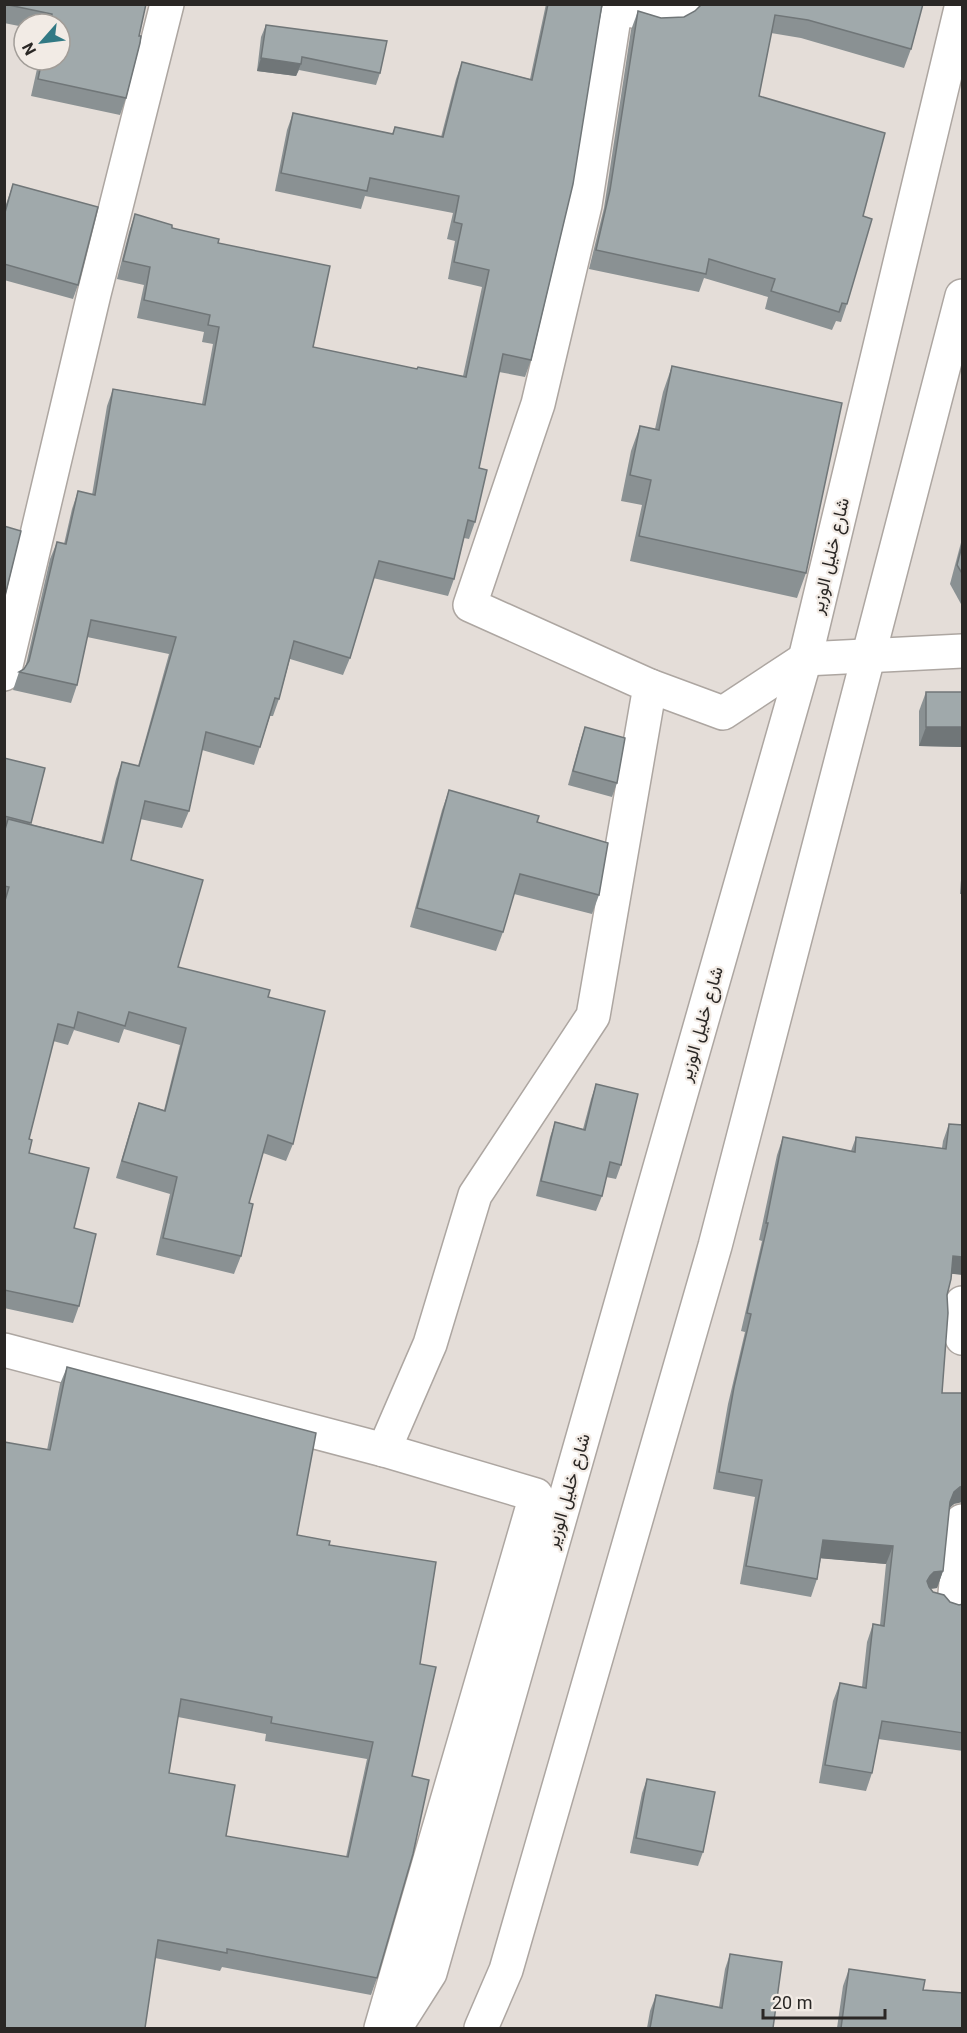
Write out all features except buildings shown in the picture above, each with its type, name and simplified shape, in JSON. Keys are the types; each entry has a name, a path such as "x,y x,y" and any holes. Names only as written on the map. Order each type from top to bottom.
{"street":[{"path":"4,674 94,294 167,4"},
{"path":"687,4 675,17 659,18 627,9 614,18 585,205 538,404 470,605 650,686 723,713 805,659 963,651"},
{"name":"شارع خليل الوزير","path":"395,2028 430,1972 805,659 962,4"},
{"path":"481,2028 506,1970 715,1246 963,296"},
{"path":"384,1450 430,1344 474,1195 593,1017 650,686"},
{"path":"963,1303 959,1316 963,1338"},
{"path":"4,1350 384,1450 536,1495 381,2028"},
{"path":"954,1604 963,1521"}]}
